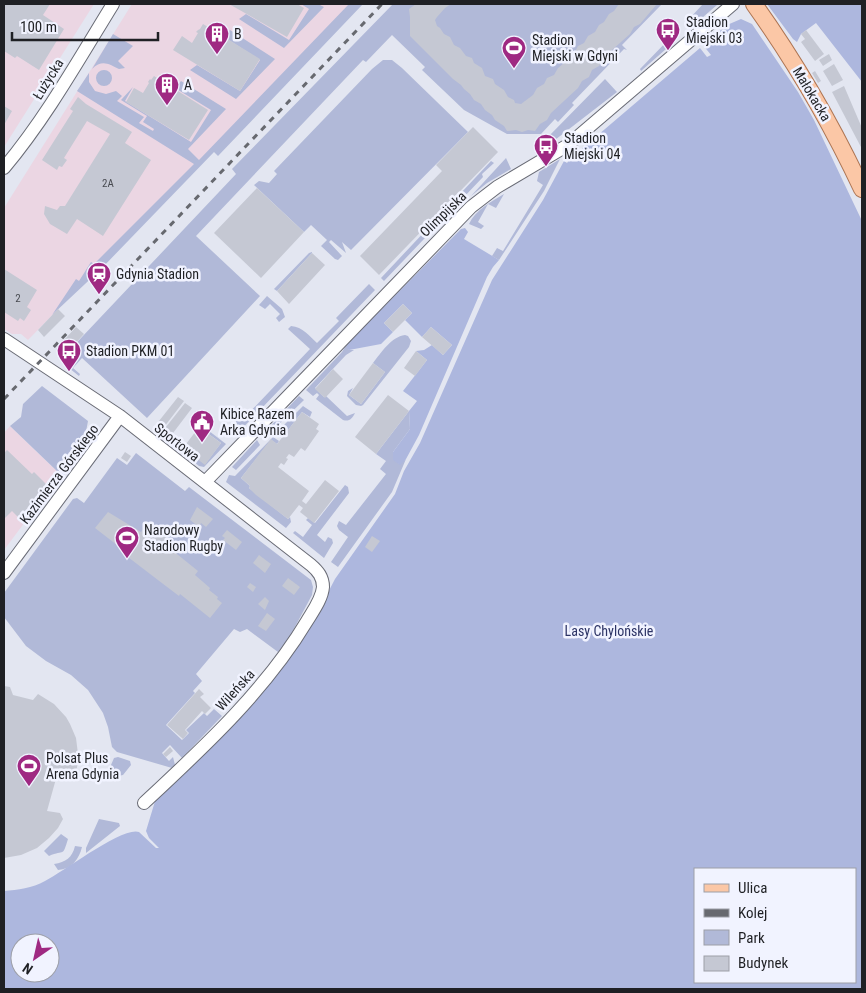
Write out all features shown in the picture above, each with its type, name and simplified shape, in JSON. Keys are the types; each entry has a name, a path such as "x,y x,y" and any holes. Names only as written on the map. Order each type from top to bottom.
{"main road":[{"name":"Małokacka","path":"754,4 806,82 844,150 862,189"}],"street":[{"name":"Łużycka","path":"4,168 46,111 113,4"},
{"name":"Olimpijska","path":"205,482 471,207 497,187 568,145 733,4"},
{"name":"Sportowa","path":"4,340 120,416 315,568 322,579"},
{"name":"Kazimierza Górskiego","path":"4,573 120,416"},
{"name":"Wileńska","path":"144,803 204,748 272,672 296,638 319,599 323,589 322,579"}],"shaded area":[{"path":"4,4 94,4 4,147"},
{"path":"132,4 357,4 28,340 21,334 12,334 4,329 4,208"},
{"path":"10,426 63,477 49,495 46,494 4,550 4,433"}],"green space":[{"path":"301,4 318,4 324,7 284,48 239,19 246,14 289,40 309,9"},
{"path":"349,4 363,4 218,156 214,152 101,269 52,315 76,279 79,281 91,262 94,264 194,164 77,91 89,73 89,82 95,91 106,94 116,91 122,96 117,101 144,117 139,123 153,131 154,129 143,122 147,116 121,100 133,87 125,101 191,142 211,110 175,88 181,81 226,109 188,149 199,160"},
{"path":"393,4 662,4 622,45 627,50 624,49 572,103 574,105 558,122 555,119 541,134 507,134 464,110 422,70 425,67 392,35 366,62 363,60 196,236 260,296 147,418 82,358 73,368 80,374 79,376 64,364 64,356 236,174 232,169"},
{"path":"703,4 717,5 693,24 689,19"},
{"path":"767,4 862,4 862,82 816,23 801,34 797,42"},
{"name":"Lasy Chylońskie","path":"741,19 752,24 798,92 814,120 862,221 862,989 4,989 4,891 25,888 40,883 107,842 131,832 139,832 156,848 159,848 149,838 146,831 156,798 322,604 335,579 395,494 404,471 420,443 492,280 543,200 564,161 567,163 700,48 707,57 711,55 703,45 727,25"},
{"path":"230,30 275,59 236,99 190,70 197,65 240,91 260,60 224,37"},
{"path":"113,34 133,46 118,61 125,68 119,69 102,63 92,69"},
{"path":"672,36 675,40 674,42 641,71 640,69"},
{"path":"383,60 392,60 402,68 468,132 351,250 342,242 346,253 331,240 329,242 342,256 338,260 321,246 327,240 311,225 304,232 254,185 259,181 269,183 277,174 274,171 372,69"},
{"path":"104,70 112,78 104,86 96,78"},
{"path":"605,79 617,92 551,143 548,137"},
{"path":"506,158 511,169 487,183 471,196"},
{"path":"560,159 544,191 499,260 492,256 497,248 503,251 543,185 537,181 539,172"},
{"path":"491,161 494,163 482,174 483,177 384,281 381,278"},
{"path":"504,194 496,208 488,204 478,222 484,226 481,229 469,224 475,214 489,203"},
{"path":"465,228 468,232 464,239 499,260 487,277 419,435 406,459 400,465 393,460 393,452 410,429 409,411 417,401 403,391 427,360 416,351 424,350 432,345 443,355 452,345 431,327 422,337 405,320 412,313 403,304 384,323 393,332 381,344 349,350 347,344 461,229"},
{"path":"312,252 277,291 274,289 309,253"},
{"path":"369,284 375,290 235,436 235,423 242,413 246,416 310,349 288,329 291,326 299,328 317,343 339,321 336,318"},
{"path":"267,296 282,309 285,317 279,322 276,318 280,314 270,304 265,309 259,305"},
{"path":"405,335 411,341 409,347 363,405 356,405 347,396 348,391 353,388 349,395 361,404 385,372 373,363 391,342"},
{"path":"347,344 349,350 354,350 346,355 315,388 347,416 355,413 347,421 316,399 319,395 317,393 313,396 306,390 342,352"},
{"path":"42,386 88,421 85,436 79,450 64,475 59,473 10,426 21,417 23,404"},
{"path":"299,396 304,400 267,436 264,433"},
{"path":"303,406 312,412 310,417 302,412 285,434 279,430"},
{"path":"409,411 410,429 393,452 399,464 406,459 392,492 338,567 331,562 348,537 339,530 337,526 339,521 346,525 386,474 380,469 386,461 376,454"},
{"path":"200,424 226,444 204,467 199,466 180,451 183,448 205,464 221,443 199,427"},
{"path":"273,437 279,441 277,444 271,440 241,478 250,486 249,488 288,519 290,517 291,522 286,528 226,482 229,475 235,476"},
{"path":"257,440 260,445 236,470 232,467"},
{"name":"Narodowy Stadion Rugby","path":"136,453 185,491 189,487 311,580 313,587 312,595 288,640 278,652 247,629 240,632 234,629 196,674 202,681 193,691 195,693 166,725 182,740 189,733 186,730 204,713 207,716 214,709 222,716 182,758 170,745 162,753 169,761 173,757 175,765 172,768 117,752 112,747 103,713 88,690 71,675 46,661 26,646 4,617 4,593 73,499 77,498 84,503 117,458 127,465"},
{"path":"345,485 348,487 349,493 317,535 325,542 328,537 332,539 333,543 324,558 293,533 295,531 303,537 312,525 306,520 308,518 315,523"},
{"path":"118,757 130,761 131,765 123,775 118,776 114,774 111,765 114,758"},
{"path":"99,819 119,823 120,826 86,853 86,848"},
{"path":"61,834 68,839 64,851 49,856 44,851"},
{"path":"75,846 82,847 77,859 67,868 58,870 54,864 68,859"}],"building":[{"path":"4,4 50,4 43,15 64,29 39,70 17,56 15,58 4,51"},
{"path":"229,4 297,4 304,8 287,37"},
{"path":"416,4 451,4 435,20 437,26 444,34 450,37 454,45 482,68 485,76 493,79 495,84 504,90 515,103 521,104 533,95 537,88 544,84 547,78 554,75 568,57 575,52 578,46 595,32 599,25 604,22 619,4 657,4 640,24 634,27 630,34 612,50 609,56 592,70 589,77 582,81 578,88 551,113 547,120 540,124 535,131 528,130 522,132 516,130 507,131 410,36 409,9"},
{"name":"B","path":"203,24 260,59 240,91 173,50 182,36 192,43 198,33 196,32"},
{"path":"806,30 824,54 815,61 801,42 805,39 801,34"},
{"path":"829,54 832,60 823,66 819,60"},
{"path":"834,64 843,80 832,86 823,71"},
{"path":"815,71 821,81 818,83 812,73"},
{"name":"A","path":"154,76 208,110 189,140 126,102 134,88 143,93 148,82"},
{"path":"844,86 862,128 862,149 832,92"},
{"path":"78,97 86,104 132,132 125,143 151,160 103,236 77,219 67,234 50,224 44,214 45,206 57,210 60,206 65,206 110,134 87,121 64,158 67,160 62,167 59,166 57,170 42,160 73,111 70,109"},
{"path":"4,106 12,111 4,125"},
{"path":"473,127 498,152 379,275 360,256 442,171 436,165"},
{"path":"257,188 304,232 261,278 214,233"},
{"path":"312,253 325,265 289,304 277,291"},
{"path":"4,269 37,290 27,307 31,310 24,321 20,318 18,321 4,312"},
{"path":"403,304 412,313 393,332 384,323"},
{"path":"58,309 65,316 44,337 38,330"},
{"path":"76,327 84,334 64,356 56,349"},
{"path":"431,327 452,345 443,355 422,337"},
{"path":"416,351 427,360 415,376 404,368"},
{"path":"373,363 385,372 361,404 349,395"},
{"path":"333,369 343,379 325,398 315,389"},
{"path":"388,395 409,411 376,454 355,437"},
{"path":"178,397 184,401 161,431 155,426"},
{"path":"185,403 192,408 170,437 162,432"},
{"path":"302,412 319,424 316,429 319,431 305,451 301,448 294,457 289,454 284,465 281,463 278,467 309,491 302,501 306,504 325,480 339,491 314,523 300,512 303,508 299,505 288,519 256,495 241,478 271,439 277,444"},
{"path":"199,427 221,443 205,465 183,448"},
{"path":"7,450 50,488 30,508 33,511 22,521 12,511 4,519 4,453"},
{"path":"125,452 131,456 127,462 121,458"},
{"path":"197,507 213,519 206,527 201,523 199,527 190,520"},
{"path":"108,512 141,532 147,524 171,540 167,546 198,571 195,575 210,588 209,590 222,603 210,618 124,554 126,552 95,528"},
{"path":"227,530 242,542 236,550 223,540 225,538 222,536"},
{"path":"372,536 380,541 372,552 365,547"},
{"path":"259,555 271,564 265,573 253,563"},
{"path":"288,578 300,587 294,595 282,586"},
{"path":"250,583 256,587 253,592 247,587"},
{"path":"265,597 269,601 265,610 258,604"},
{"path":"267,613 275,619 266,631 258,626"},
{"name":"Polsat Plus Arena Gdynia","path":"4,686 10,687 13,695 33,700 38,694 54,704 70,724 76,738 78,754 77,768 72,771 59,768 47,811 60,813 63,819 58,828 37,848 21,855 4,858"},
{"path":"199,689 204,694 200,697 211,708 205,714 202,711 185,730 188,733 183,739 167,725"},
{"path":"170,747 173,751 166,757 163,754"}],"railway":[{"path":"4,399 382,4"}],"place":[{"name":"Stadion Miejski 03","path":"668,51"},
{"name":"B","path":"217,55"},
{"name":"Stadion Miejski w Gdyni","path":"514,69"},
{"name":"A","path":"167,106"},
{"name":"Stadion Miejski 04","path":"546,167"},
{"name":"Gdynia Stadion","path":"99,295"},
{"name":"Stadion PKM 01","path":"69,372"},
{"name":"Kibice Razem Arka Gdynia","path":"202,443"},
{"name":"Narodowy Stadion Rugby","path":"127,559"},
{"name":"Polsat Plus Arena Gdynia","path":"29,787"}]}
